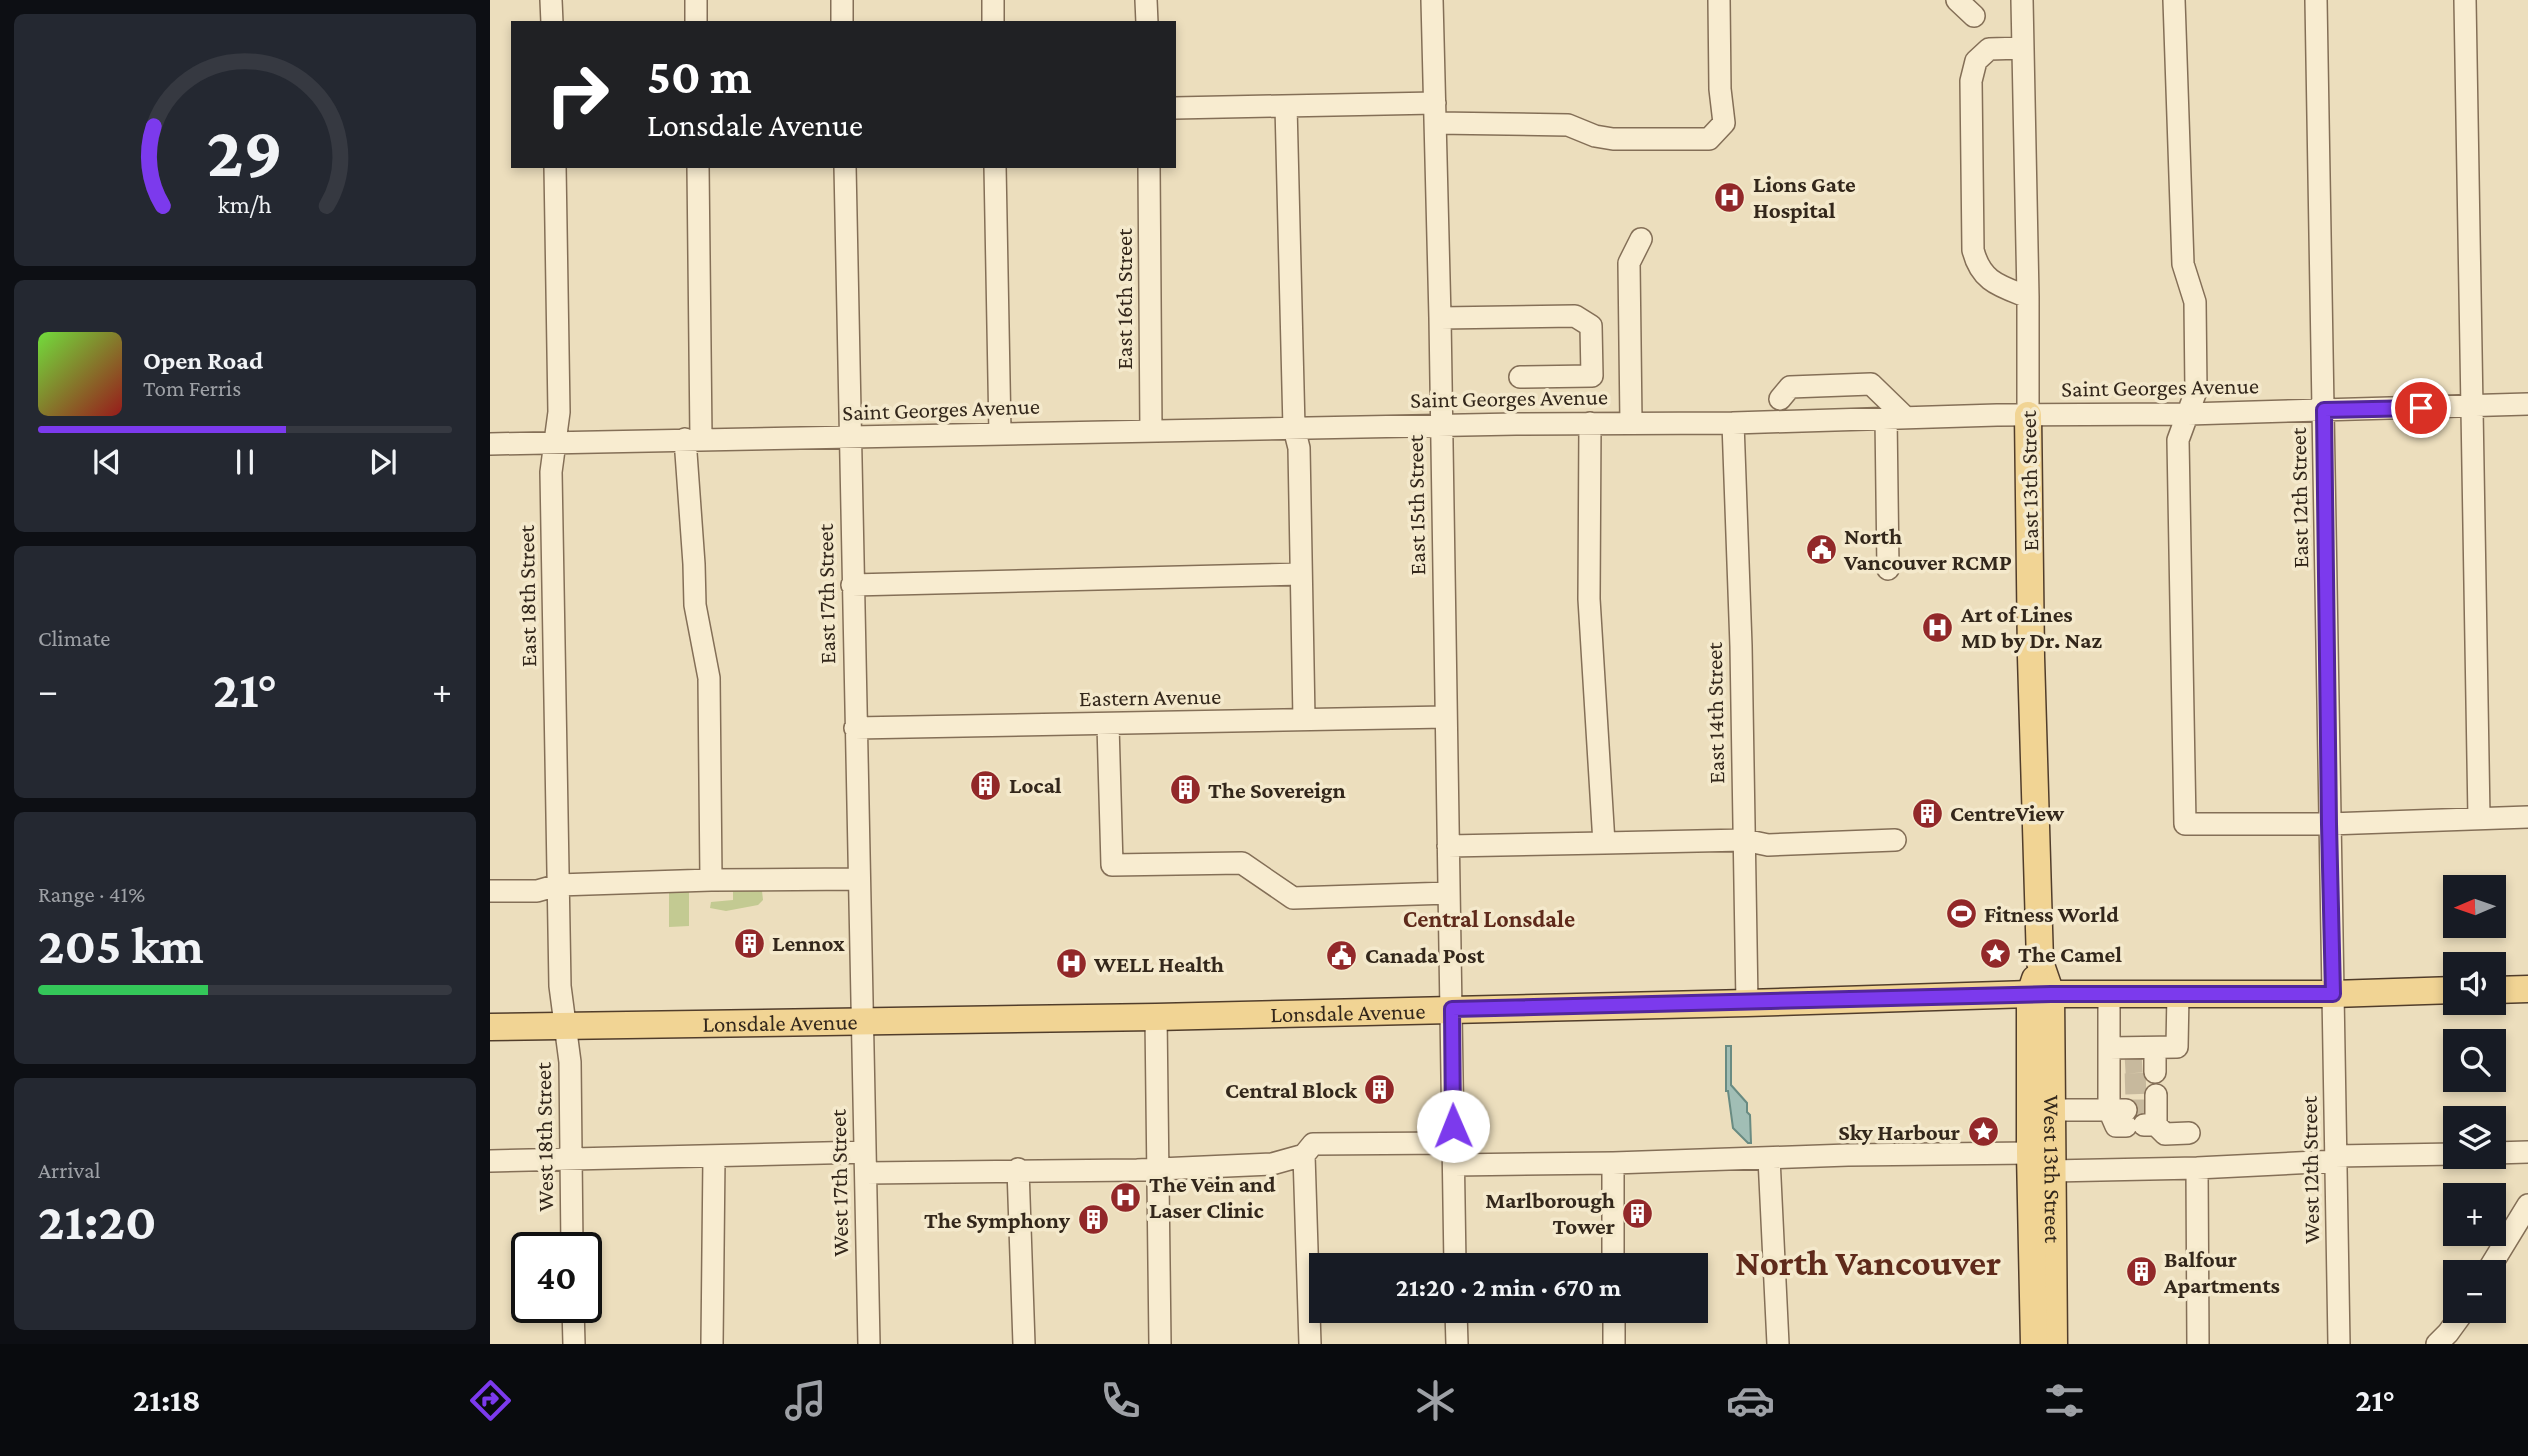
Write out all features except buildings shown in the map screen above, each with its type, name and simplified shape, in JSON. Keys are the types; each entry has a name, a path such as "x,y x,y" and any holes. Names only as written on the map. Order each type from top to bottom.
{"main road":[{"name":"East 13th Street","path":"2028,415 2031,668 2040,994"},
{"path":"2506,990 2528,989"},
{"name":"Lonsdale Avenue","path":"490,1027 1156,1017 2040,994 2333,994 2443,990"},
{"name":"West 13th Street","path":"2040,994 2051,1110 2054,1344"},
{"name":"West 13th Street","path":"2035,1344 2030,1153 2040,994"}],"street":[{"path":"551,0 552,21"},
{"path":"696,0 696,21"},
{"path":"842,0 842,21"},
{"path":"993,0 993,21"},
{"path":"1146,0 1147,21"},
{"name":"East 15th Street","path":"1432,0 1442,425 1455,1253"},
{"path":"1176,108 1286,106 1436,113 1568,125 1595,136 1630,141 1709,139 1724,123 1720,89 1719,0"},
{"path":"1958,0 1974,16"},
{"name":"East 13th Street","path":"2022,0 2028,415"},
{"path":"2174,0 2183,264 2195,302 2196,391 2178,440 2185,824 2329,824 2528,817"},
{"name":"East 12th Street","path":"2316,0 2333,994"},
{"path":"2465,0 2479,818"},
{"path":"2023,48 1989,49 1976,61 1971,81 1972,250 1979,269 1986,277 2028,296"},
{"path":"1286,106 1294,428 1299,448 1304,719"},
{"name":"East 18th Street","path":"555,168 559,412 551,472 560,986 566,1026"},
{"path":"698,168 693,439 694,564 695,605 709,678 711,880"},
{"name":"East 17th Street","path":"845,168 862,1021"},
{"path":"995,168 1000,433"},
{"name":"East 16th Street","path":"1149,168 1151,431"},
{"path":"1631,423 1629,263 1641,239"},
{"path":"1440,318 1575,316 1591,326 1592,376 1520,377"},
{"path":"1780,399 1790,387 1871,384 1895,417 1888,569"},
{"name":"Saint Georges Avenue","path":"490,444 1442,425 1733,423 1895,417 2188,414 2528,404"},
{"path":"1590,423 1589,599 1604,843"},
{"name":"East 14th Street","path":"1733,423 1741,646 1747,1003"},
{"path":"852,585 1301,574"},
{"name":"Eastern Avenue","path":"855,728 1445,717"},
{"path":"1108,725 1112,865 1242,863 1293,898 1449,893"},
{"path":"1448,846 1744,840 1768,845 1895,840"},
{"path":"490,891 537,891 558,885 711,880 858,879"},
{"path":"2109,993 2132,1065 2139,1114"},
{"path":"2132,1065 2178,1047 2178,994"},
{"name":"West 12th Street","path":"2333,994 2339,1344"},
{"path":"1156,1017 1160,1344"},
{"name":"West 17th Street","path":"862,1021 869,1344"},
{"name":"West 18th Street","path":"566,1026 570,1062 572,1232"},
{"path":"2051,1110 2139,1114 2165,1134 2189,1133"},
{"path":"490,1161 714,1157 1018,1169 1157,1169 1272,1164 1304,1155 1313,1144 1453,1143"},
{"path":"2506,1153 2528,1152"},
{"path":"1454,1165 2030,1153"},
{"path":"1304,1155 1310,1344"},
{"path":"2052,1171 2197,1168 2443,1155"},
{"path":"712,1344 714,1157"},
{"path":"1769,1158 1778,1344"},
{"path":"1612,1163 1613,1253"},
{"path":"2197,1168 2198,1344"},
{"path":"1018,1169 1024,1344"},
{"path":"2494,1260 2528,1205"},
{"path":"573,1323 574,1344"},
{"path":"1456,1323 1457,1344"},
{"path":"1614,1323 1614,1344"},
{"path":"2437,1344 2454,1323"}],"green space":[{"path":"689,891 689,926 669,927 669,892"},
{"path":"733,891 762,891 763,900 758,905 726,911 710,908 711,902 733,900"}],"water":[{"path":"1726,1046 1731,1046 1731,1085 1747,1103 1751,1143 1733,1128 1726,1091"}],"tunnel":[{"path":"2125,1063 2142,1062"},
{"path":"2125,1084 2155,1083"},
{"path":"2126,1110 2144,1110"}],"place":[{"name":"Lions Gate Hospital","path":"1730,197"},
{"name":"North Vancouver RCMP","path":"1821,549"},
{"name":"Art of Lines MD by Dr. Naz","path":"1938,627"},
{"name":"Local","path":"986,785"},
{"name":"The Sovereign","path":"1185,790"},
{"name":"CentreView","path":"1927,813"},
{"name":"Fitness World","path":"1961,914"},
{"name":"Lennox","path":"749,943"},
{"name":"The Camel","path":"1995,954"},
{"name":"Canada Post","path":"1342,955"},
{"name":"WELL Health","path":"1071,964"},
{"name":"Central Block","path":"1380,1090"},
{"name":"Sky Harbour","path":"1983,1132"},
{"name":"The Vein and Laser Clinic","path":"1126,1197"},
{"name":"Marlborough Tower","path":"1638,1213"},
{"name":"The Symphony","path":"1093,1220"},
{"name":"Balfour Apartments","path":"2141,1272"}],"district":[{"name":"Central Lonsdale","path":"1489,919"},
{"name":"North Vancouver","path":"1868,1262"}],"route":[{"path":"1453,1126 1452,1009 2109,993 2333,994 2324,410 2421,408"}]}
